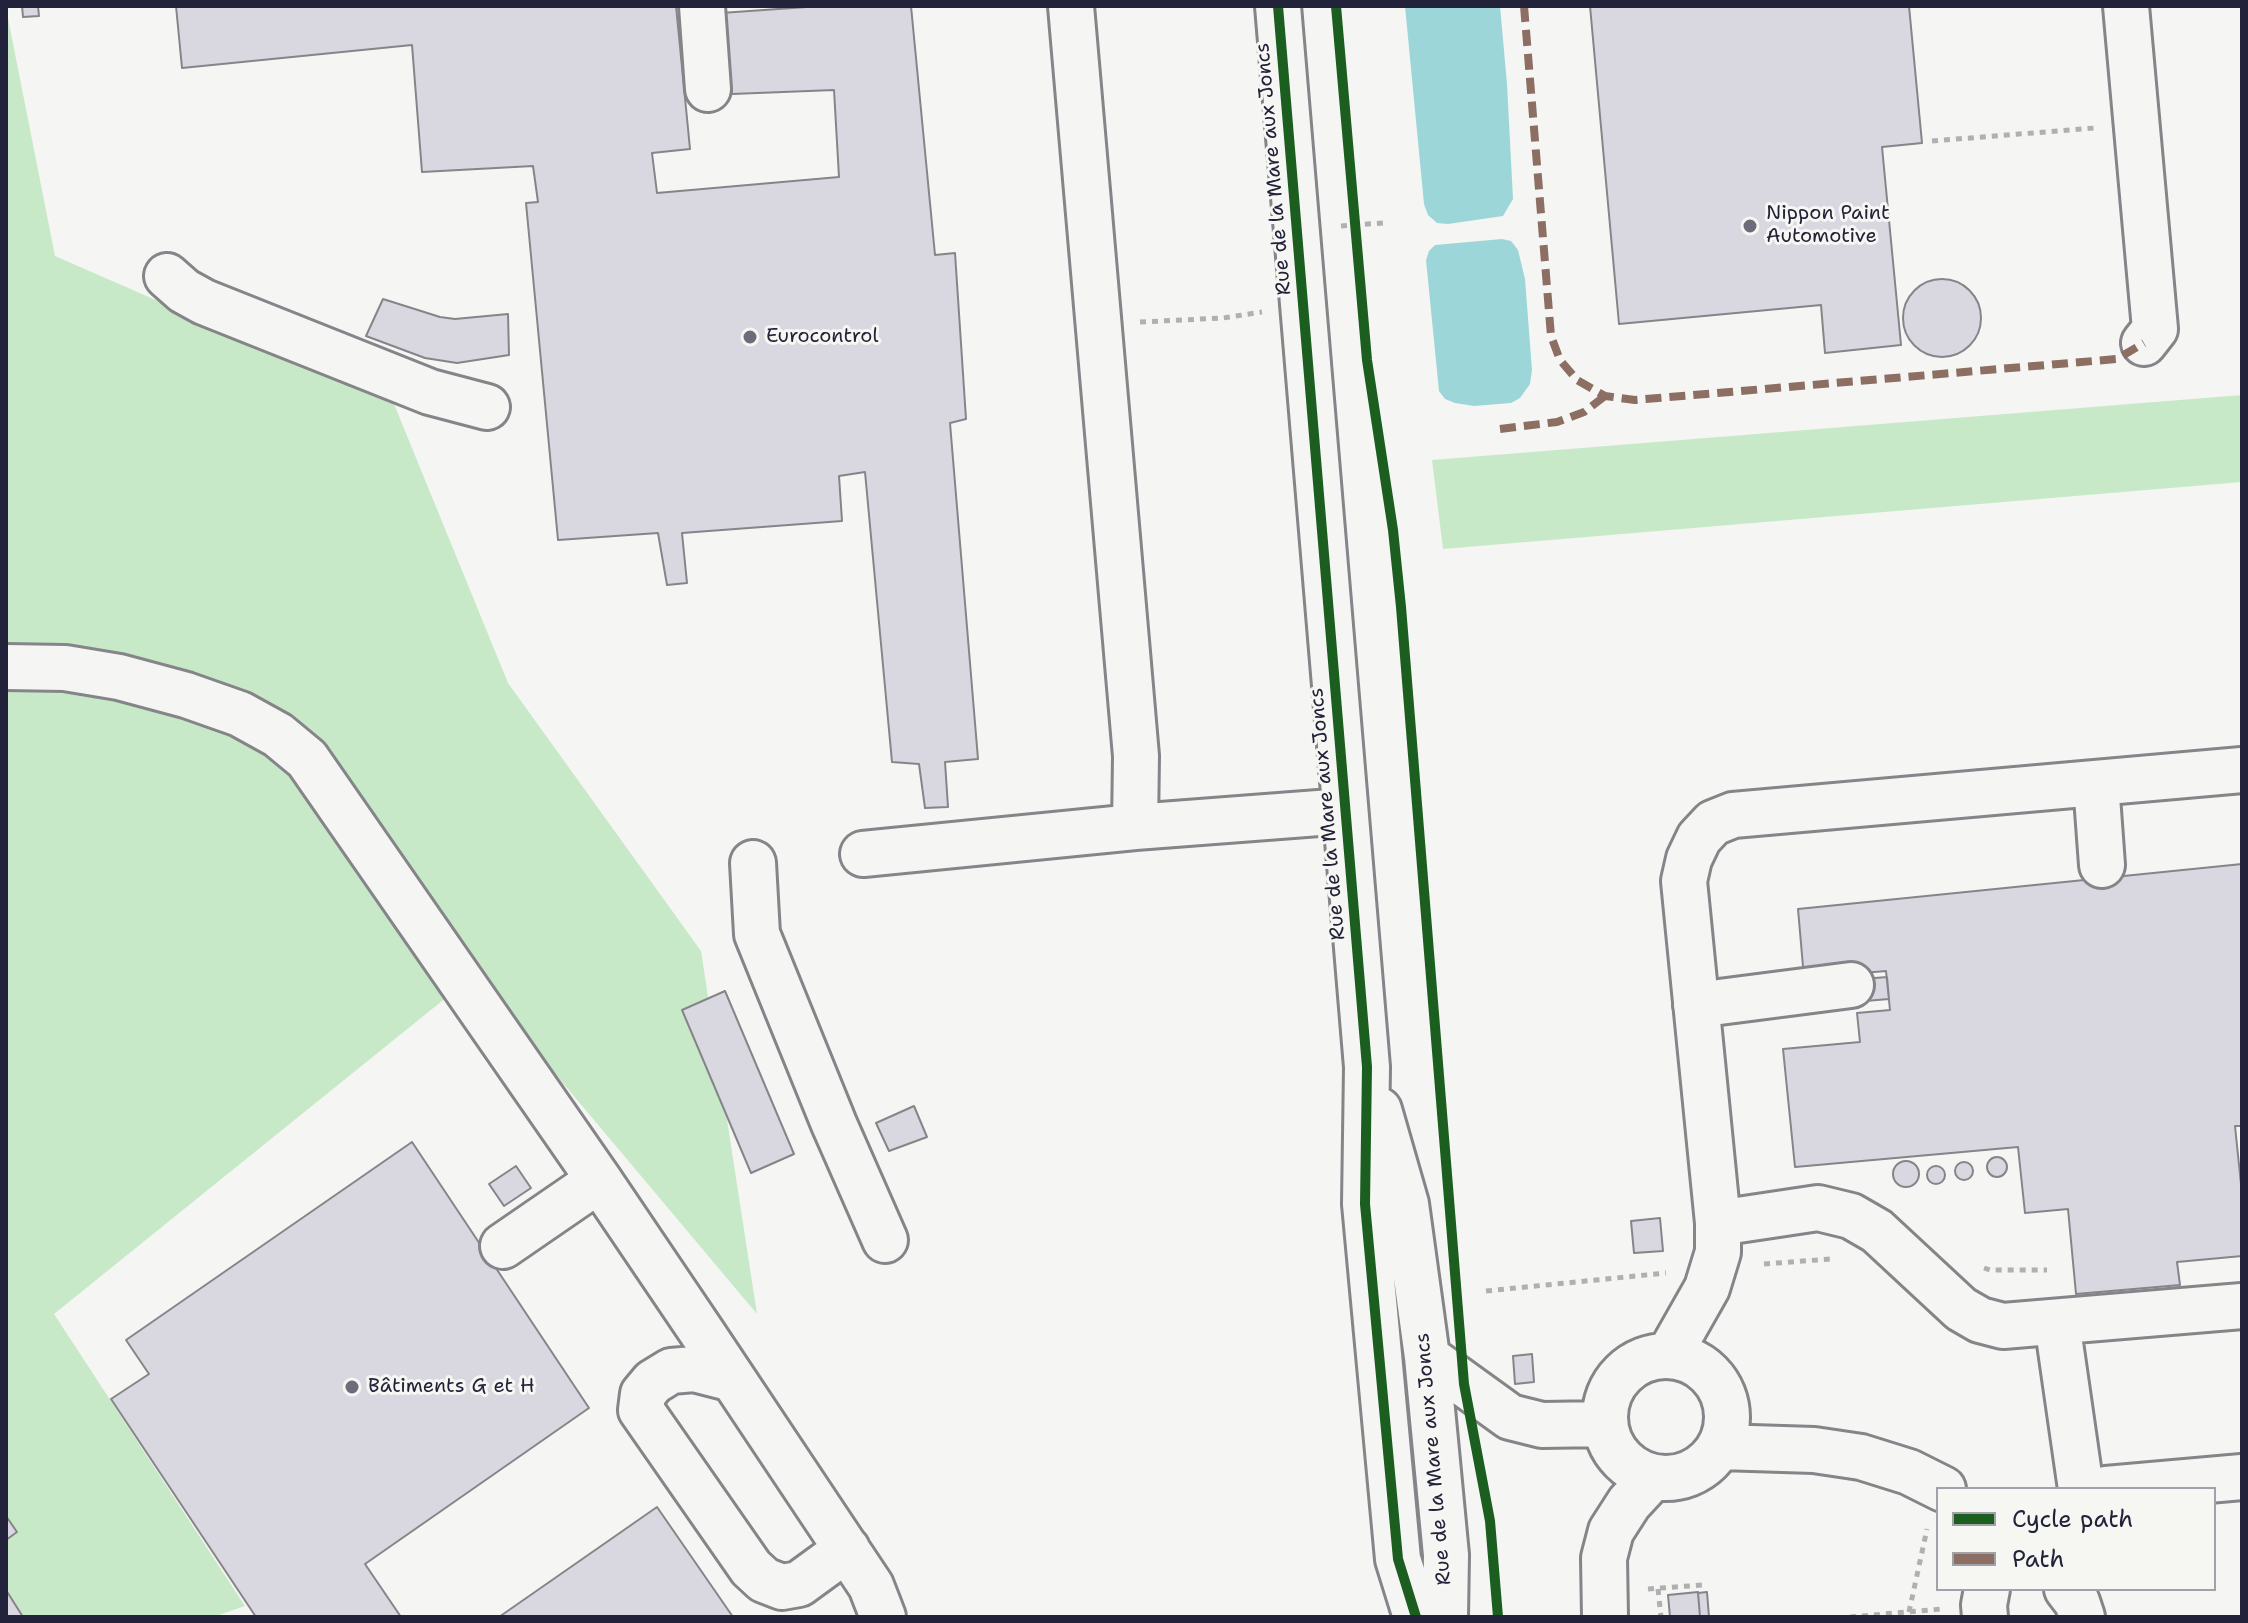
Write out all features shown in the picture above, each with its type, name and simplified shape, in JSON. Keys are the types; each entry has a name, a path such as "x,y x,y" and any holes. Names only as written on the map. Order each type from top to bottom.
{"street":[{"path":"702,6 708,89"},
{"path":"1071,6 1136,756 1135,827"},
{"name":"Rue de la Mare aux Joncs","path":"1278,6 1367,1067 1365,1204 1398,1559 1416,1617"},
{"path":"2126,6 2155,329 2144,343"},
{"path":"167,276 184,291 204,302 430,392 487,407"},
{"path":"6,667 65,668 119,677 186,695 240,714 278,735 307,759 733,1379 871,1586 883,1617"},
{"path":"1669,1355 1707,1288 1718,1252 1718,1223 1684,881 1689,859 1699,838 1713,823 1733,815 2242,770"},
{"path":"2096,783 2102,865"},
{"path":"863,854 1135,827 1345,811"},
{"path":"753,863 757,934 885,1240"},
{"path":"1696,1005 1851,985"},
{"name":"Rue de la Mare aux Joncs","path":"1367,1067 1406,1204 1427,1357 1446,1555 1445,1617"},
{"path":"503,1246 599,1180"},
{"path":"1718,1223 1818,1208 1851,1216 1877,1231 1961,1309 1980,1320 2003,1326 2242,1306"},
{"path":"2057,1322 2081,1487"},
{"path":"1669,1355 1690,1360 1708,1371 1721,1389 1727,1409 1726,1429 1720,1447 1707,1462 1691,1473 1673,1478 1653,1477 1635,1470 1620,1458 1609,1442 1604,1424 1605,1402 1614,1382 1629,1367 1648,1357 1669,1355"},
{"path":"1427,1357 1510,1417 1542,1425 1604,1424"},
{"path":"733,1379 694,1369 671,1371 653,1382 643,1394 641,1410 751,1568 764,1580 782,1587 799,1584 847,1549"},
{"path":"1720,1447 1814,1450 1861,1457 1909,1472 1940,1487"},
{"path":"1605,1617 1604,1558 1611,1531 1629,1503 1653,1477"},
{"path":"2129,1487 2242,1477"},
{"path":"1985,1617 1987,1591"},
{"path":"2069,1591 2077,1602 2082,1617"}],"path":[{"path":"1932,141 2137,125"},
{"path":"1354,209 1356,241"},
{"path":"1297,229 1383,223"},
{"path":"1099,324 1223,318 1263,312 1262,299"},
{"path":"1486,1291 1901,1253"},
{"path":"1980,1267 1990,1270 2047,1270"},
{"path":"1909,1612 1936,1503"},
{"path":"1658,1589 1661,1617"}],"green space":[{"path":"6,8 55,256 394,404 508,683 701,951 757,1314 473,976 54,1314 245,1606 213,1617 6,1617"},
{"path":"2242,395 2242,482 1443,549 1432,460"}],"water":[{"path":"1405,6 1500,6 1513,199 1503,216 1448,224 1437,223 1428,215 1424,204"},
{"path":"1502,239 1511,241 1518,250 1525,279 1532,370 1530,384 1520,398 1511,403 1474,406 1455,403 1445,399 1439,391 1426,260 1435,245"}],"building":[{"path":"22,6 38,6 39,16 23,17"},
{"name":"Eurocontrol","path":"176,6 676,6 690,149 652,153 657,193 839,177 834,90 732,94 721,13 821,6 911,6 935,255 955,253 966,419 950,423 978,759 945,762 948,807 925,808 919,764 892,762 865,472 839,476 842,521 682,533 687,583 667,585 658,533 558,540 526,203 538,202 533,166 422,172 412,45 182,68"},
{"name":"Nippon Paint Automotive","path":"1590,6 1909,6 1922,143 1882,147 1901,345 1825,353 1821,305 1619,324"},
{"path":"1942,279 1957,282 1970,290 1978,303 1981,318 1978,333 1970,346 1957,354 1942,357 1927,354 1914,346 1906,333 1903,318 1906,303 1914,290 1927,282"},
{"path":"383,299 455,319 508,314 509,355 457,363 425,358 366,336"},
{"path":"2242,864 2242,1126 2235,1126 2242,1194 2242,1256 2177,1262 2180,1285 2076,1294 2068,1209 2025,1213 2018,1147 1795,1167 1783,1049 1860,1042 1857,1013 1890,1010 1886,971 1804,978 1798,909"},
{"path":"1887,977 1889,999 1865,1001 1863,979"},
{"path":"725,991 794,1154 751,1173 682,1010"},
{"path":"914,1106 927,1137 889,1151 876,1123"},
{"name":"Bâtiments G et H","path":"412,1142 589,1408 365,1564 401,1617 256,1617 111,1399 149,1374 126,1340"},
{"path":"1997,1157 2004,1160 2007,1167 2004,1174 1997,1177 1990,1174 1987,1167 1990,1160"},
{"path":"1906,1161 1915,1165 1919,1174 1915,1183 1906,1187 1897,1183 1893,1174 1897,1165"},
{"path":"1964,1162 1973,1171 1964,1180 1955,1171"},
{"path":"516,1166 531,1188 504,1206 489,1184"},
{"path":"1932,1166 1940,1166 1945,1175 1943,1182 1932,1184 1927,1179 1927,1171"},
{"path":"1660,1218 1663,1251 1634,1253 1631,1221"},
{"path":"1532,1354 1534,1382 1515,1384 1513,1356"},
{"path":"657,1507 733,1617 499,1617"},
{"path":"6,1516 17,1532 6,1540"},
{"path":"6,1590 23,1617 6,1617"},
{"path":"1698,1592 1700,1617 1670,1617 1668,1595"},
{"path":"1707,1592 1709,1617 1700,1617 1698,1593"}],"marked path":[{"path":"1524,6 1551,336 1560,360 1577,380 1605,396 1635,400 2117,359 2144,343"},
{"path":"1500,429 1557,422 1584,412 1605,396"}],"cycle path":[{"path":"1278,6 1367,1067 1365,1204 1398,1559 1416,1617"},
{"path":"1336,6 1367,360 1393,530 1401,607 1464,1384 1490,1521 1498,1617"}],"place":[{"name":"Nippon Paint Automotive","path":"1750,226"},
{"name":"Eurocontrol","path":"750,337"},
{"name":"Bâtiments G et H","path":"352,1387"}]}
